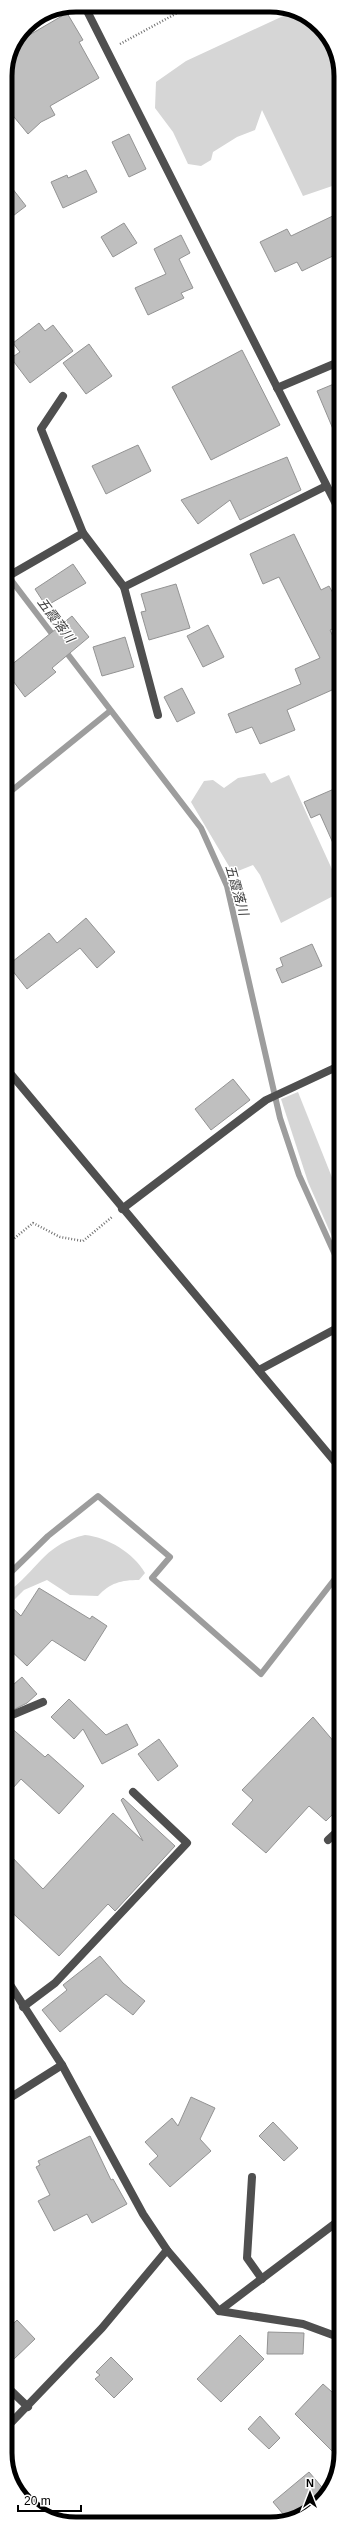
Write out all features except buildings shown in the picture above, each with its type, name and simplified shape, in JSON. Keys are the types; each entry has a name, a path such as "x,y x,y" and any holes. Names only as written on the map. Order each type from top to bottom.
{"street":[{"path":"88,12 334,501"},
{"path":"277,388 334,364"},
{"path":"63,396 41,428 83,533 124,587 158,715"},
{"path":"124,587 326,486"},
{"path":"12,574 83,533"},
{"path":"122,1209 266,1100 334,1068"},
{"path":"12,1075 122,1209 334,1461"},
{"path":"259,1370 334,1330"},
{"path":"12,1715 43,1702"},
{"path":"23,2007 55,1983 187,1843 133,1792"},
{"path":"328,1840 334,1834"},
{"path":"12,1989 62,2065 143,2214 167,2250 219,2311 303,2324 334,2335"},
{"path":"12,2097 62,2065"},
{"path":"252,2177 247,2258 262,2279"},
{"path":"219,2311 334,2224"},
{"path":"12,2422 102,2328 167,2250"},
{"path":"12,2391 28,2407"}],"path":[{"path":"107,51 179,12"},
{"path":"12,1240 33,1223 60,1237 82,1241 122,1209"}],"shaded area":[{"path":"287,14 298,19 312,28 321,37 329,52 334,72 334,185 303,196 262,110 255,130 237,137 213,152 211,160 201,166 188,164 173,132 155,108 156,82 186,61"},
{"path":"265,773 271,783 289,775 334,874 334,896 281,923 260,875 253,865 233,873 191,802 204,781 213,780 224,788 238,778"},
{"path":"298,1092 334,1182 334,1241 308,1182 281,1099"},
{"path":"85,1535 102,1539 119,1547 134,1559 145,1573 139,1580 116,1583 107,1588 98,1596 70,1595 47,1580 24,1590 14,1600 13,1588 45,1556 61,1544"}],"waterway":[{"name":"五霞落川","path":"12,581 56,639"},
{"name":"五霞落川","path":"63,648 201,828 227,886 280,1118 299,1175 334,1252"},
{"path":"12,790 110,711"},
{"path":"12,1571 48,1536 98,1496 170,1557 152,1578 261,1674 334,1580"}]}
